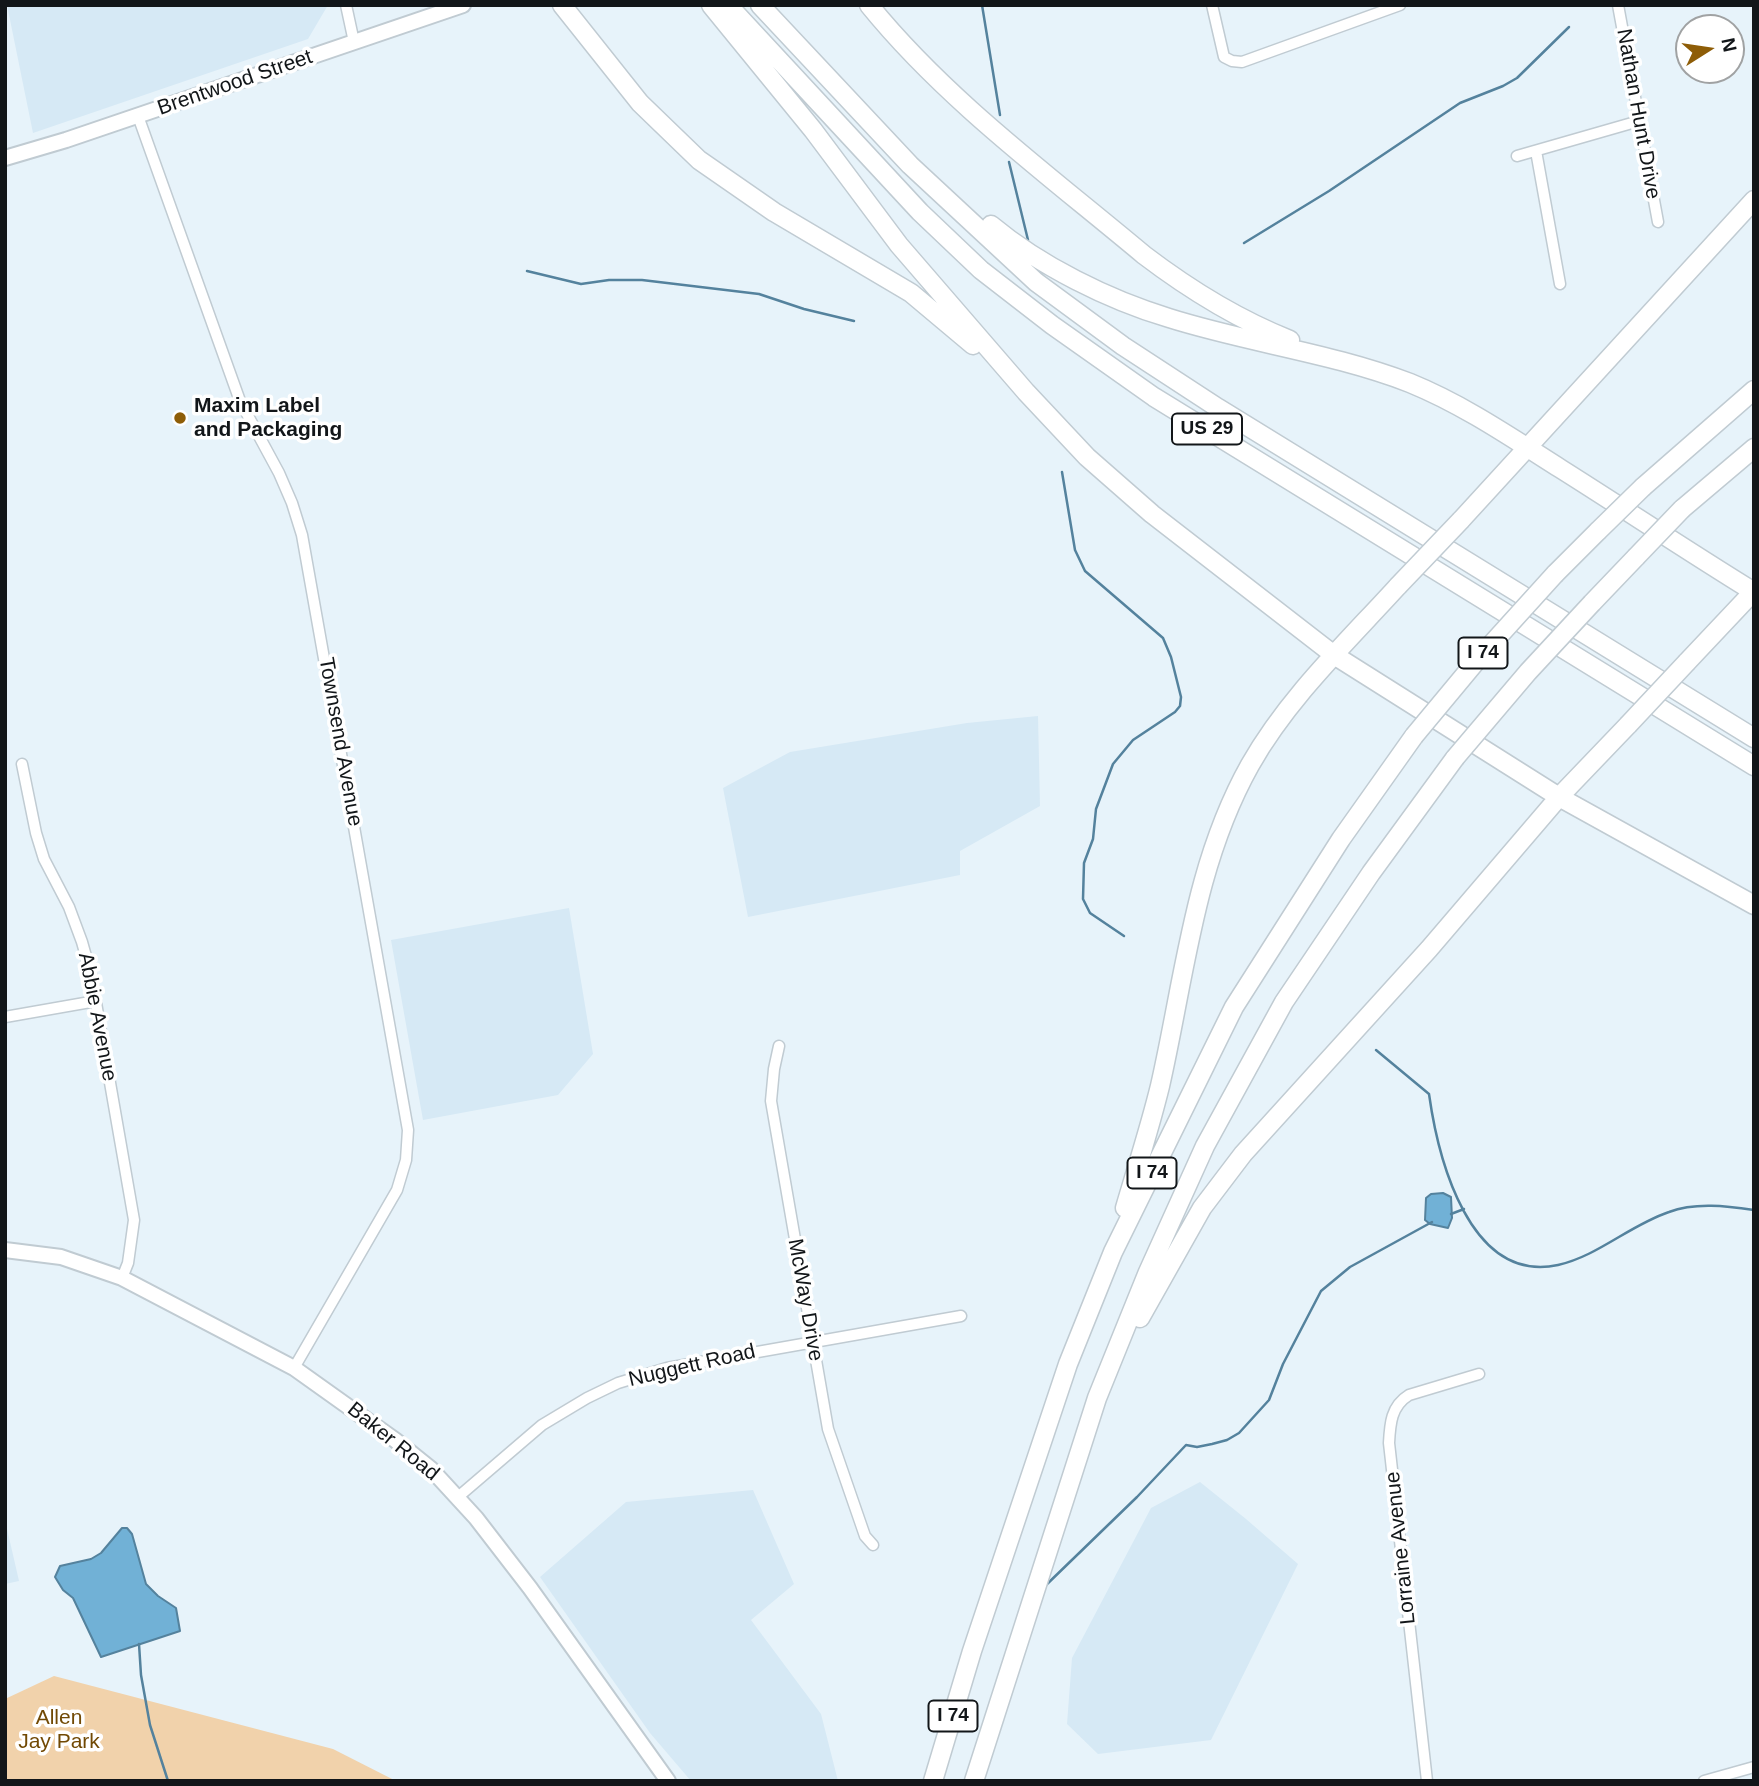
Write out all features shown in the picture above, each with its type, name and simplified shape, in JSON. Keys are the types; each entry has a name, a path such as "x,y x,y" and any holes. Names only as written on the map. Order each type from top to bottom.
{"highway":[{"path":"562,5 640,103 699,160 774,212 911,293 1026,393"},
{"path":"711,5 813,130 899,245 1026,393 1087,457 1152,514 1334,654 1559,797 1754,905"},
{"name":"US 29","path":"728,5 920,212 981,270 1052,325 1154,397 1754,766"},
{"name":"US 29","path":"760,5 910,166 1036,282 1123,346 1218,408 1754,738"},
{"path":"869,5 899,41 942,83 1144,256 1223,309 1349,364"},
{"path":"910,166 940,182 1009,240 1112,297 1168,318 1349,364 1408,383 1462,407 1753,591 1559,797 1429,949 1242,1154 1202,1208 1097,1398"},
{"path":"1113,1252 1159,1087 1198,897 1223,820 1250,765 1285,710 1334,654 1754,201"},
{"name":"I 74","path":"933,1781 970,1658 1068,1364 1113,1252 1234,1007 1341,839 1413,736 1555,574 1643,486 1754,390"},
{"name":"I 74","path":"974,1781 1097,1398 1148,1272 1205,1146 1284,1002 1371,873 1455,758 1528,672 1682,509 1754,448"}],"street":[{"path":"346,5 354,43"},
{"name":"Brentwood Street","path":"5,158 138,116 463,5"},
{"path":"1212,5 1224,57 1242,62 1400,5"},
{"name":"Nathan Hunt Drive","path":"1618,5 1658,222"},
{"name":"Townsend Avenue","path":"138,116 240,401 279,473 302,535 408,1130 406,1160 397,1190 294,1368"},
{"path":"1517,156 1639,121"},
{"path":"1536,151 1560,284"},
{"name":"Abbie Avenue","path":"22,764 36,834 44,859 69,907 82,942 96,1001 134,1220 128,1263 122,1278"},
{"path":"5,1017 96,1001"},
{"name":"McWay Drive","path":"779,1046 771,1101 828,1429 865,1536 873,1545"},
{"name":"Baker Road","path":"5,1250 61,1257 122,1278 294,1368 395,1440 431,1469 458,1497 530,1588 668,1781"},
{"name":"Nuggett Road","path":"458,1497 542,1425 586,1398 618,1383 667,1368 961,1316"},
{"name":"Lorraine Avenue","path":"1427,1781 1390,1451 1391,1417 1402,1399 1409,1395 1479,1374"},
{"path":"1704,1781 1754,1767"}],"shaded area":[{"path":"7,5 328,5 308,39 33,133"},
{"path":"1038,716 1040,806 960,851 960,875 748,917 723,788 790,752 967,723"},
{"path":"569,908 593,1054 558,1095 423,1120 391,940"},
{"path":"1200,1482 1298,1564 1211,1740 1098,1754 1067,1724 1072,1658 1151,1508"},
{"path":"753,1490 794,1584 751,1620 821,1714 838,1781 691,1781 650,1733 540,1577 626,1502"},
{"path":"5,1520 19,1581 5,1584"}],"green space":[{"name":"Allen Jay Park","path":"54,1676 333,1749 396,1781 5,1781 5,1699"}],"water":[{"path":"1443,1193 1451,1197 1452,1218 1448,1228 1430,1224 1425,1220 1426,1198 1431,1194"},
{"path":"122,1528 127,1528 132,1534 146,1584 176,1608 180,1631 101,1657 73,1598 63,1590 55,1577 60,1566 91,1559 101,1553"}],"waterway":[{"path":"982,5 1000,115"},
{"path":"1244,243 1329,191 1460,103 1517,78 1569,27"},
{"path":"1009,162 1028,240"},
{"path":"527,271 581,284 609,280 642,280 759,294 804,309 854,321"},
{"path":"1062,472 1075,550 1085,571 1163,638 1171,657 1181,697 1180,706 1175,712 1133,740 1113,764 1096,809 1093,839 1084,863 1083,899 1090,913 1124,936"},
{"path":"1376,1050 1429,1094 1433,1121 1450,1181 1480,1236 1502,1255 1527,1266 1558,1265 1573,1261 1641,1224 1679,1209 1711,1206 1754,1210"},
{"path":"1451,1214 1464,1209"},
{"path":"1044,1587 1137,1497 1186,1445 1197,1447 1212,1444 1239,1433 1269,1400 1283,1364 1321,1291 1350,1267 1432,1222"},
{"path":"139,1644 141,1675 150,1725 168,1781"}],"place":[{"name":"Maxim Label and Packaging","path":"180,418"}]}
